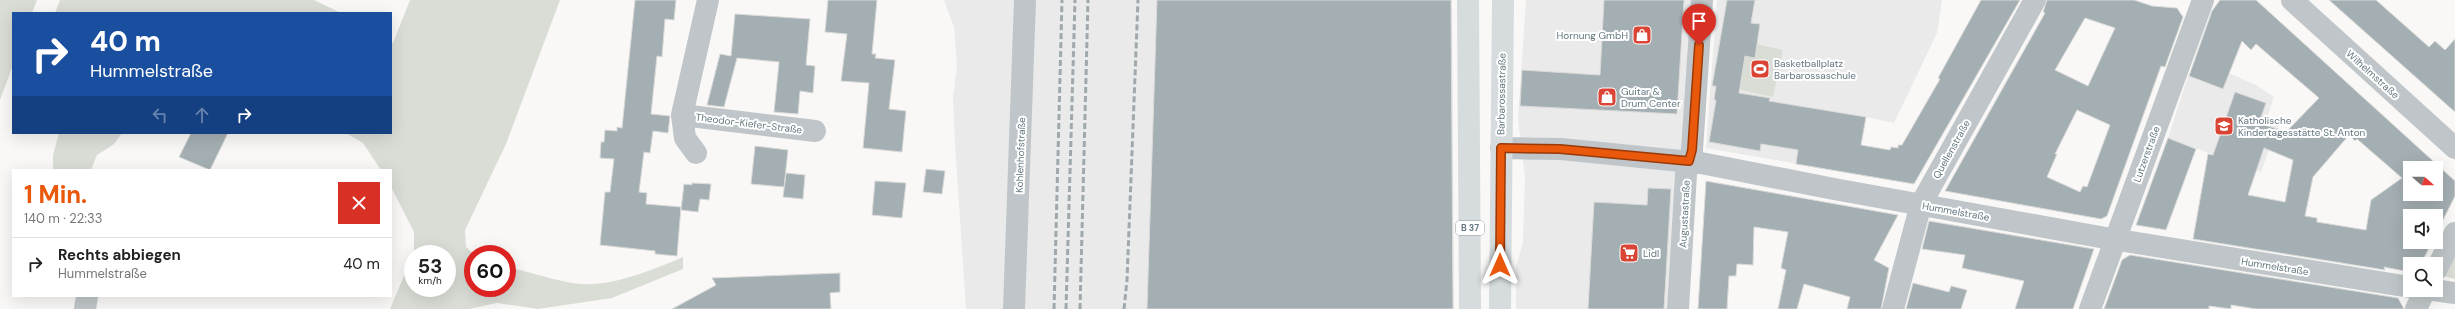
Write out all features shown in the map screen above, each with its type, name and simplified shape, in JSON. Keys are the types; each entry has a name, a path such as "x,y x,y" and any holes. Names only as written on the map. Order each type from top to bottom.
{"main road":[{"name":"B 37","path":"1468,0 1470,309"},
{"name":"Barbarossastraße","path":"1500,309 1503,0"}],"street":[{"name":"Theodor-Kiefer-Straße","path":"696,153 684,138 682,115 708,0"},
{"name":"Kohlenhofstraße","path":"1014,309 1025,0"},
{"name":"Augustastraße","path":"1678,309 1686,174 1692,150 1702,0"},
{"name":"Quellenstraße","path":"1893,309 1921,204 2035,0"},
{"name":"Lutzerstraße","path":"2090,309 2203,0"},
{"name":"Wilhelmstraße","path":"2292,0 2455,148"},
{"name":"Theodor-Kiefer-Straße","path":"682,115 815,131"},
{"name":"Hummelstraße","path":"1501,148 1560,149 1689,161 2115,240 2403,286"},
{"path":"2443,257 2455,233"},
{"path":"2443,291 2455,293"},
{"path":"85,309 87,297"},
{"path":"2416,309 2422,297"}],"shaded area":[{"path":"0,0 37,0 32,12 12,12 12,68 0,100"},
{"path":"60,0 314,0 339,12 55,12"},
{"path":"410,0 560,0 506,144 465,230 464,297 516,297 516,269 574,283 594,284 621,280 683,257 683,269 612,298 538,309 497,303 469,309 390,309 404,276 404,297 456,297 456,245 414,245 414,232 392,189 392,169 380,169 363,143 348,134 392,134 392,43"},
{"path":"944,0 1452,0 1454,309 966,309 953,97 957,66 954,27"},
{"path":"1526,0 1695,0 1689,124 1675,176 1667,309 1516,309 1516,267 1523,242 1525,177 1518,119"},
{"path":"1717,0 1942,0 1937,33 1894,123 1866,117 1856,174 1706,148"},
{"name":"Basketballplatz Barbarossaschule","path":"1747,42 1783,50 1773,97 1736,89"},
{"name":"Katholische Kindertagesstätte St. Anton","path":"2226,72 2256,85 2274,97 2267,118 2285,134 2269,150 2261,172 2168,138 2188,76 2220,88"},
{"path":"59,134 121,134 114,144 97,155 91,169 53,169 53,155"},
{"path":"2455,254 2455,279 2443,276"}],"building":[{"path":"635,0 676,0 674,20 665,19 662,57 657,56 651,114 670,116 668,133 653,131 650,153 644,152 639,192 647,193 646,204 681,207 677,256 655,254 655,251 600,245 605,192 610,192 614,159 600,158 601,142 604,142 605,130 617,131 617,127 622,128"},
{"path":"828,0 877,0 872,54 876,54 875,58 895,60 889,109 906,111 902,152 863,148 869,83 841,81 847,34 825,32"},
{"path":"1157,0 1451,0 1453,309 1147,309"},
{"name":"Hornung GmbH","path":"1604,0 1684,0 1677,114 1520,106 1522,70 1600,75"},
{"path":"1727,0 1755,0 1751,23 1760,24 1755,58 1745,56 1739,93 1770,98 1769,101 1866,117 1861,145 1890,150 1891,147 1898,148 1898,145 1902,145 1940,79 1938,78 1981,0 2020,0 1914,184 1796,164 1798,150 1761,144 1760,151 1709,142 1716,100 1714,100 1716,86 1712,86"},
{"path":"2047,0 2134,0 2152,6 2177,8 2183,17 2165,67 2161,66 2107,216 2101,219 1945,191 2045,13 2043,12","holes":["2085,18 2115,28 2088,86 2055,70","2077,110 2110,125 2087,187 2083,186 2080,192 2047,177 2057,154 2055,154"]},
{"path":"2220,0 2256,0 2433,161 2403,161 2403,201 2443,201 2443,170 2455,181 2455,196 2443,220 2443,209 2403,209 2403,249 2428,249 2424,257 2403,257 2403,271 2384,267 2385,270 2193,239 2208,154 2213,155 2235,92 2266,103 2259,123 2286,132 2319,98 2256,44 2251,50 2242,41 2223,89 2189,76 2212,11","holes":["2349,135 2355,141 2357,139 2402,178 2371,200 2366,230 2317,222 2317,218 2305,216 2313,177","2264,148 2293,160 2285,202 2248,195"]},
{"path":"2329,0 2376,0 2429,47 2435,41 2445,50 2455,39 2455,112"},
{"path":"735,14 810,19 806,65 815,66 813,93 800,91 798,114 774,112 779,62 737,58 724,107 707,105 720,54 731,56"},
{"path":"190,134 228,134 210,169 179,157"},
{"path":"2168,138 2196,149 2166,230 2136,225"},
{"path":"755,146 788,150 784,187 751,184"},
{"path":"926,169 945,171 942,194 923,192"},
{"path":"786,173 805,175 803,199 783,197"},
{"path":"875,181 906,183 902,218 872,215"},
{"path":"1706,181 1898,215 1874,260 1889,268 1881,309 1847,309 1850,297 1804,284 1797,309 1778,309 1786,270 1781,268 1788,232 1754,227 1753,265 1737,264 1736,276 1729,276 1727,309 1698,309"},
{"path":"692,183 711,184 709,200 700,199 698,212 681,210 684,184 692,185"},
{"name":"Lidl","path":"1648,188 1671,189 1664,309 1588,309 1594,202 1647,205"},
{"path":"1929,221 2094,249 2073,309 2015,309 2024,281 1962,268 1965,255 1922,249"},
{"path":"2130,255 2398,298 2404,309 2256,309 2231,305 2231,309 2209,306 2209,309 2104,309 2122,260"},
{"path":"840,273 840,292 830,293 831,309 672,309 716,285 712,278"},
{"path":"1913,283 1949,292 1951,286 1967,290 1961,309 1906,309"}],"railway":[{"path":"1054,309 1062,0"},
{"path":"1066,309 1075,0"},
{"path":"1080,309 1088,0"},
{"path":"1124,309 1127,280 1138,0"}],"place":[{"name":"Hornung GmbH","path":"1642,35"},
{"name":"Basketballplatz Barbarossaschule","path":"1760,69"},
{"name":"Guitar & Drum Center","path":"1607,97"},
{"name":"Katholische Kindertagesstätte St. Anton","path":"2224,126"},
{"name":"Lidl","path":"1629,253"}],"route":[{"path":"1500,265 1501,148 1560,149 1689,161 1692,150 1699,45"}]}
